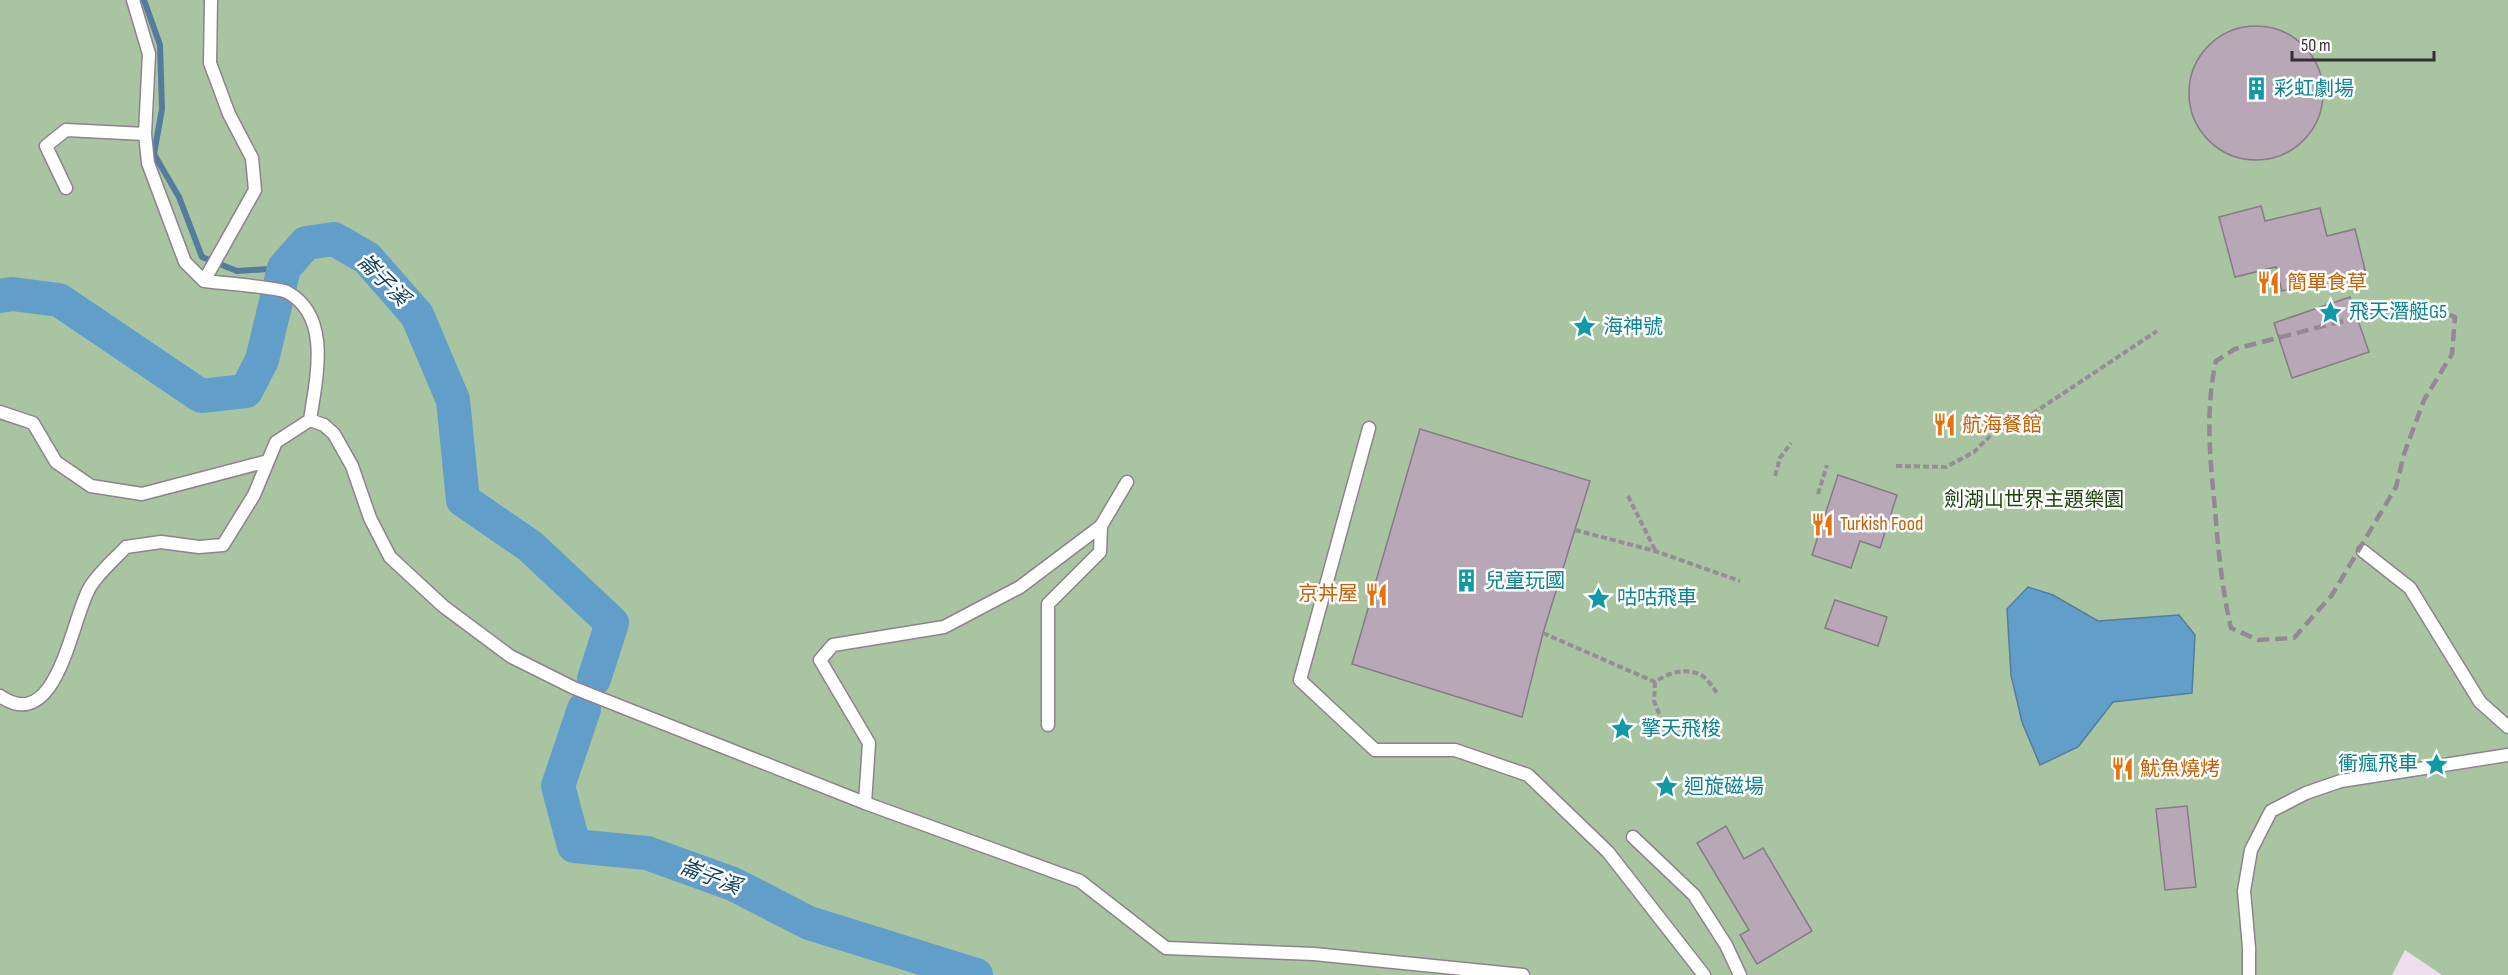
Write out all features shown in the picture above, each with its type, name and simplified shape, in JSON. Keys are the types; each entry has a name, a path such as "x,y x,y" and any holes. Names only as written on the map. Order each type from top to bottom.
{"lane":[{"path":"0,696 13,705 33,704 45,694 68,649 90,588 126,547 161,542 199,547 223,545 254,495 276,442 310,420 319,360 310,312 286,292 204,281 185,262 148,163 145,134 149,54 133,0"},
{"path":"204,281 255,190 252,158 229,114 210,63 211,0"},
{"path":"66,188 46,146 66,130 145,134"},
{"path":"0,412 33,423 56,462 91,486 142,494 268,461"},
{"path":"310,420 324,425 334,434 352,466 370,518 390,557 443,606 510,656 574,688 865,803 1080,881 1166,948 1314,954 1523,975"},
{"path":"1369,428 1300,680 1375,750 1455,750 1528,775 1608,852 1704,975"},
{"path":"865,803 869,743 820,660 833,645 944,627 1020,587 1101,526 1127,482"},
{"path":"1048,725 1048,604 1100,552 1101,526"},
{"path":"2363,551 2410,588 2481,702 2508,727"},
{"path":"2249,975 2250,948 2244,891 2251,850 2271,811 2306,793 2341,781 2508,755"},
{"path":"1633,837 1694,895 1726,945 1740,975"}],"path":[{"path":"1896,466 1946,468 1974,452 1992,434 2026,418 2157,331"},
{"path":"1774,476 1780,458 1791,443"},
{"path":"1818,494 1827,465"},
{"path":"1628,495 1655,551"},
{"path":"1575,530 1655,551 1740,580"},
{"path":"1543,633 1655,682"},
{"path":"1655,682 1668,673 1691,673 1701,675 1717,693"},
{"path":"1655,682 1654,701 1662,721 1674,734 1699,738"}],"green space":[{"name":"劍湖山世界主題樂園","path":"0,0 2508,0 2508,975 2442,975 2405,950 2392,975 0,975"}],"water":[{"path":"2028,587 2053,595 2098,621 2179,615 2195,635 2192,693 2113,702 2078,747 2040,765 2022,722 2011,675 2007,609"}],"building":[{"name":"彩虹劇場","path":"2256,26 2282,31 2304,45 2318,67 2323,93 2318,119 2304,141 2282,155 2256,160 2230,155 2208,141 2194,119 2189,93 2194,67 2208,45 2230,31"},
{"path":"2261,206 2265,221 2320,208 2327,236 2355,229 2365,270 2282,291 2276,267 2235,277 2219,217"},
{"path":"2350,297 2369,352 2292,378 2274,323"},
{"name":"兒童玩國","path":"1420,429 1590,481 1543,633 1522,717 1352,664"},
{"path":"1838,475 1897,495 1880,548 1860,541 1851,568 1812,555"},
{"path":"1835,600 1887,617 1878,646 1825,628"},
{"path":"2187,806 2196,887 2165,890 2156,809"},
{"path":"1726,826 1744,859 1763,848 1812,931 1757,964 1740,935 1749,930 1697,843"}],"waterway":[{"path":"144,0 160,45 162,109 154,154 179,197 202,257 237,271 284,268"},
{"name":"崙子溪","path":"0,296 12,294 59,300 201,396 246,391 262,360 284,268 306,243 334,239 367,258 417,315 453,400 463,500 530,546 612,623 594,679"},
{"name":"崙子溪","path":"584,709 558,786 574,846 647,853 733,884 809,923 976,975"}],"railway":[{"path":"2416,302 2455,317 2452,354 2424,400 2404,454 2396,487 2332,595 2294,638 2258,640 2231,628 2221,569 2210,453 2210,397 2216,361 2235,349 2416,302"}],"place":[{"name":"彩虹劇場","path":"2256,89"},
{"name":"簡單食草","path":"2269,283"},
{"name":"飛天潛艇G5","path":"2331,312"},
{"name":"海神號","path":"1585,327"},
{"name":"航海餐館","path":"1944,425"},
{"name":"Turkish Food","path":"1822,524"},
{"name":"兒童玩國","path":"1467,581"},
{"name":"京丼屋","path":"1376,594"},
{"name":"咕咕飛車","path":"1599,598"},
{"name":"擎天飛梭","path":"1623,729"},
{"name":"衝瘋飛車","path":"2436,764"},
{"name":"魷魚燒烤","path":"2122,769"},
{"name":"迴旋磁場","path":"1666,787"}]}
